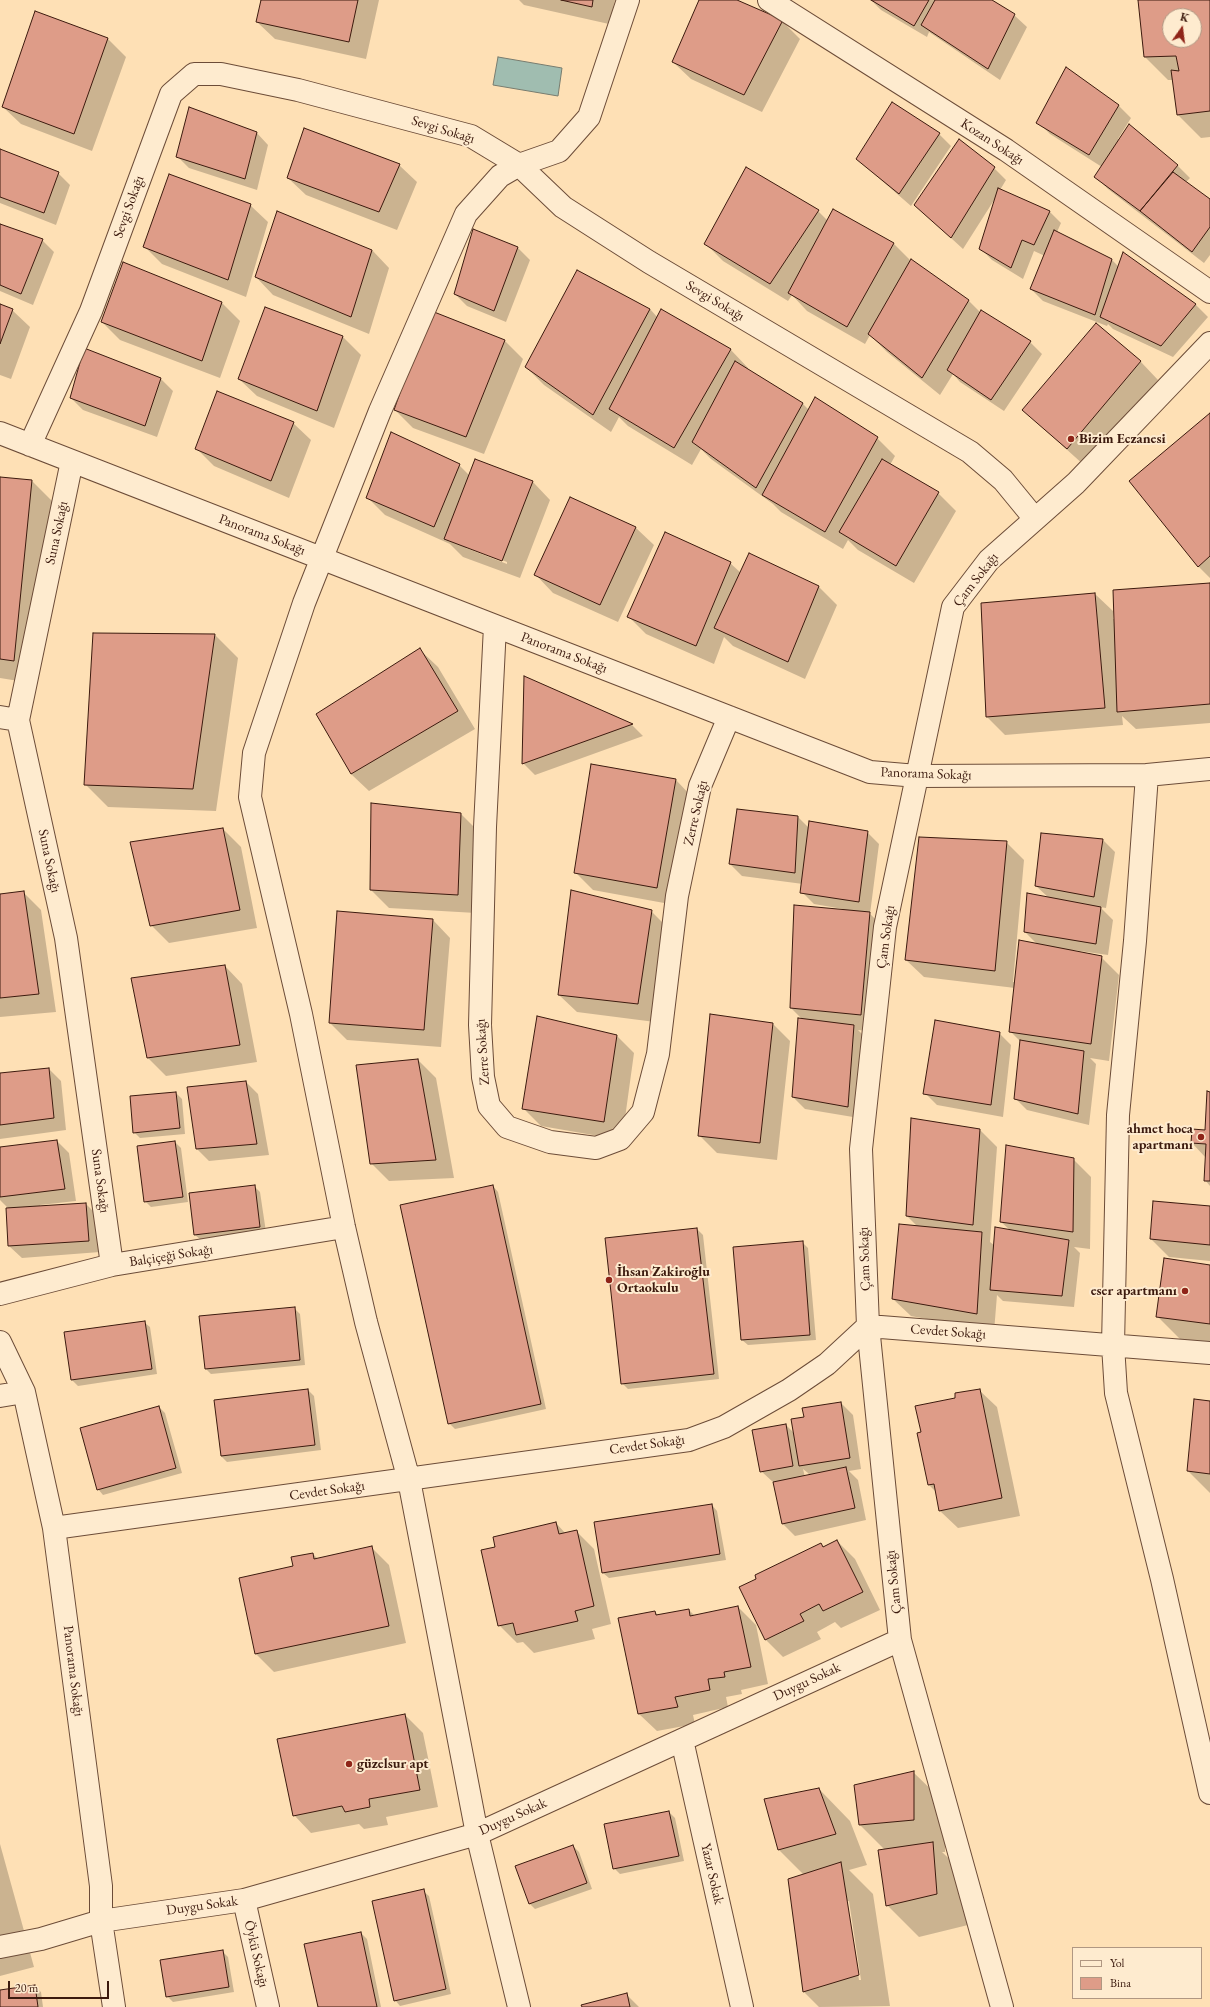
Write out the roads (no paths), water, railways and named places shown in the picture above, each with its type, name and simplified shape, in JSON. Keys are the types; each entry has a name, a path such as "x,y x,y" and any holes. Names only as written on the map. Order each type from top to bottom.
{"street":[{"path":"519,2007 477,1834 408,1480 366,1322 344,1227 302,1014 250,796 254,753 304,603 380,411 466,214 500,176 519,165 559,151 589,117 628,0"},
{"name":"Kozan Sokağı","path":"769,0 1006,150 1210,292"},
{"name":"Sevgi Sokağı","path":"30,445 91,311 171,94 194,74 221,74 298,90 471,136 519,165 563,207 642,258 970,452 1003,480 1035,519"},
{"name":"Çam Sokağı","path":"1002,2007 900,1640 868,1326 861,1149 886,927 953,607 988,560 1076,483 1210,343"},
{"name":"Panorama Sokağı","path":"0,433 870,772 917,776 1147,775 1210,768"},
{"name":"Suna Sokağı","path":"72,461 9,719 66,938 112,1265"},
{"name":"Zerre Sokağı","path":"495,626 485,827 480,1025 483,1077 489,1106 507,1127 550,1142 596,1148 620,1139 644,1112 658,1054 678,896 700,786 729,717"},
{"path":"1147,775 1135,942 1118,1115 1112,1345 1116,1393 1162,1580 1210,1793"},
{"name":"Balçiçeği Sokağı","path":"0,1294 112,1265 344,1227"},
{"name":"Cevdet Sokağı","path":"54,1528 689,1440 724,1427 789,1390 827,1364 868,1326 1210,1353"},
{"name":"Panorama Sokağı","path":"0,1342 24,1392 54,1528 101,1886 101,1921 114,2007"},
{"path":"0,1396 24,1392"},
{"name":"Duygu Sokak","path":"0,1946 41,1939 101,1921 244,1900 477,1834 900,1640"},
{"name":"Yazar Sokak","path":"682,1740 742,2007"},
{"name":"Öykü Sokağı","path":"244,1900 268,2007"}],"place":[{"name":"Bizim Eczanesi","path":"1071,439"},
{"name":"ahmet hoca apartmanı","path":"1201,1137"},
{"name":"İhsan Zakiroğlu Ortaokulu","path":"609,1280"},
{"name":"eser apartmanı","path":"1185,1291"},
{"name":"güzelsur apt","path":"349,1764"}]}
